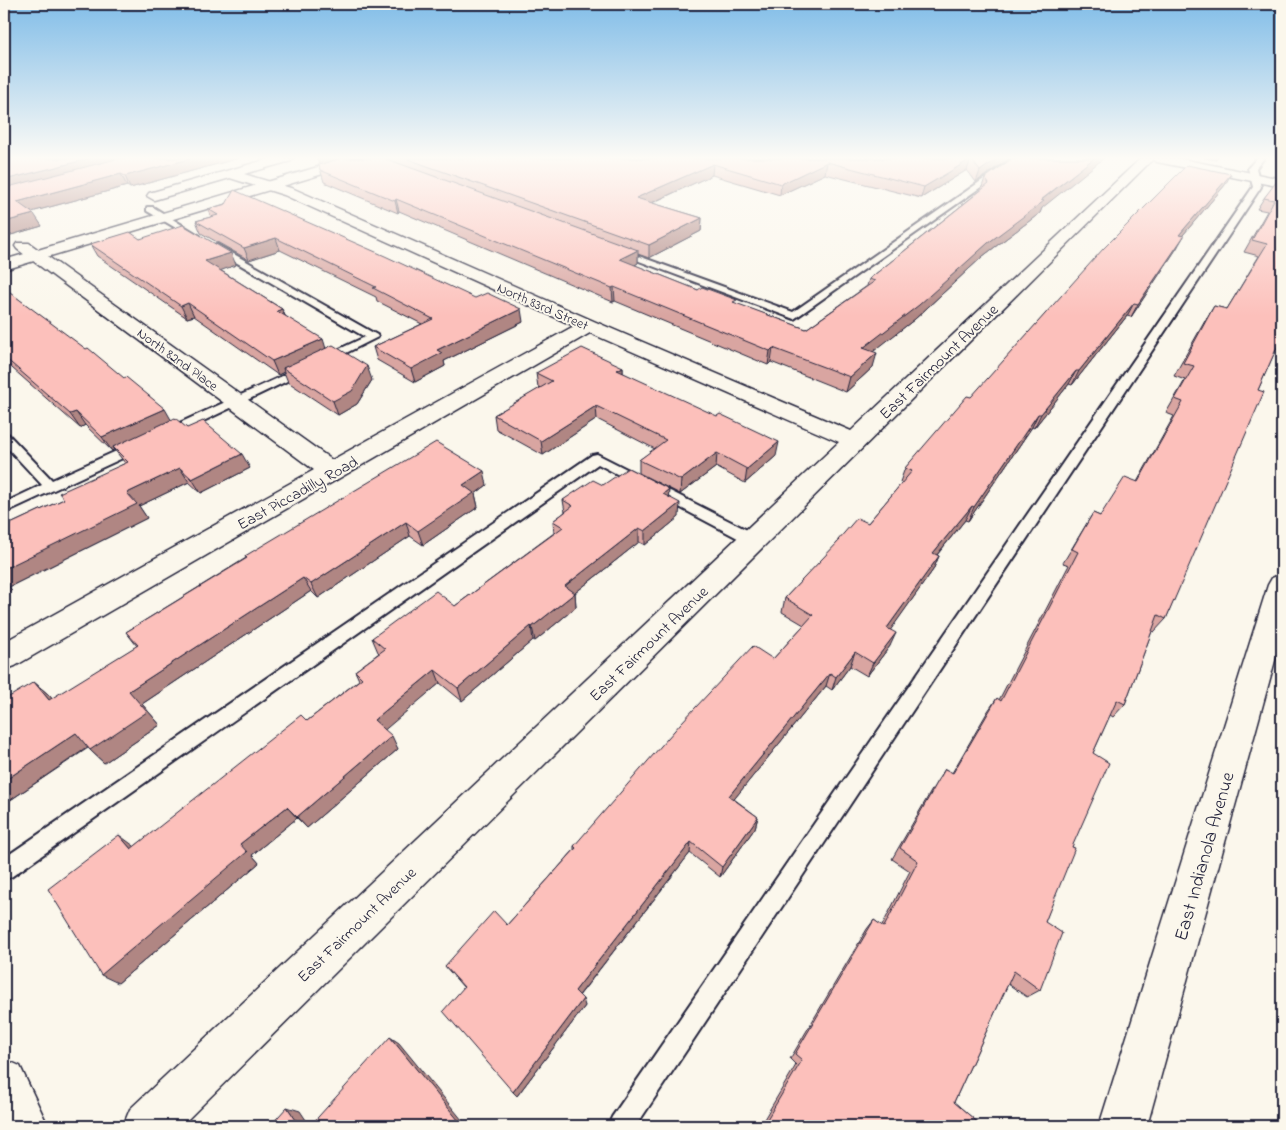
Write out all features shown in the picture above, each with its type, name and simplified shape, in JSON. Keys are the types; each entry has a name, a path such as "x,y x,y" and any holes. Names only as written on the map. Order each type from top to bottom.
{"street":[{"path":"4,264 29,251 132,211"},
{"path":"4,252 29,251 185,211"},
{"name":"North 83rd Street","path":"331,211 589,326 856,441"},
{"name":"East Fairmount Avenue","path":"147,1126 1094,211"},
{"name":"North 82nd Place","path":"29,251 332,472"},
{"name":"East Piccadilly Road","path":"4,657 589,326"},
{"name":"East Indianola Avenue","path":"1124,1126 1282,585"},
{"path":"4,1082 24,1126"}],"lane":[{"path":"4,508 373,337 164,217 159,211"},
{"path":"608,248 794,316 944,211"},
{"path":"620,1126 1241,211"},
{"path":"4,437 51,487"},
{"path":"4,870 597,458 754,540"}],"building":[{"path":"4,211 29,211 34,214 4,222"},
{"path":"211,211 281,211 475,298 487,293 521,309 437,350 442,353 411,369 373,347 433,319 373,288 376,287 276,238 244,248 196,221 218,215"},
{"path":"424,211 530,211 638,250 620,259 698,290 702,287 737,300 733,302 806,329 875,281 869,279 955,211 1031,211 988,243 919,305 863,348 877,353 850,377 773,348 770,351 614,287 612,288"},
{"path":"553,211 678,211 702,218 649,245"},
{"path":"1141,211 1200,211 1179,235 1184,236 1138,304 1134,303 1079,371 1076,371 1041,414 1038,414 974,507 972,506 933,553 939,556 887,628 896,633 873,663 855,652 836,677 830,673 729,796 758,817 722,867 691,842 575,991 583,999 513,1092 443,1011 464,987 445,966 494,911 507,925 576,848 574,846 681,723 753,646 773,659 813,615 785,598 839,541 857,518 868,523 912,471 905,468 967,396 971,397 1103,249"},
{"path":"1268,211 1282,211 1282,336 1258,390 1264,392 1166,619 1158,615 1125,704 1117,700 1093,753 1109,763 1072,847 1075,848 1045,922 1062,933 1040,990 1014,971 954,1102 982,1126 763,1126 802,1060 795,1054 874,920 884,927 918,861 900,848 945,769 953,773 997,698 1001,701 1078,552 1072,549 1093,513 1100,516 1125,477 1138,482 1183,402 1175,399 1194,366 1183,363 1214,306 1227,309 1267,244 1252,240"},
{"path":"183,225 231,253 205,261 282,309 277,311 323,339 272,361 188,303 181,306 90,244 130,232 140,239"},
{"path":"4,287 86,349 88,348 165,409 102,437 76,412 70,414 4,357"},
{"path":"333,345 367,366 352,391 333,401 283,368"},
{"path":"582,348 623,367 617,370 717,416 720,414 779,442 747,469 717,453 681,480 639,460 666,440 596,406 541,441 494,415 552,381 536,373"},
{"path":"175,418 187,428 203,421 242,454 192,479 180,468 127,493 137,504 4,569 4,527 64,499 59,493 128,462 113,447"},
{"path":"436,442 484,471 463,485 474,493 418,531 406,522 311,584 303,578 129,691 147,712 90,750 76,733 4,781 4,700 34,682 49,700 138,645 126,632 247,558 245,556"},
{"path":"628,468 669,489 663,494 680,503 645,531 639,528 565,586 575,593 531,626 458,688 435,670 374,720 392,736 297,817 287,807 240,844 247,852 101,975 48,889 119,835 131,849 301,715 307,721 362,678 355,671 385,649 372,638 436,591 455,606 563,527 553,521 573,506 563,500 593,480 603,485"},
{"path":"390,1037 463,1126 310,1126"},
{"path":"287,1107 300,1126 270,1126"}]}
